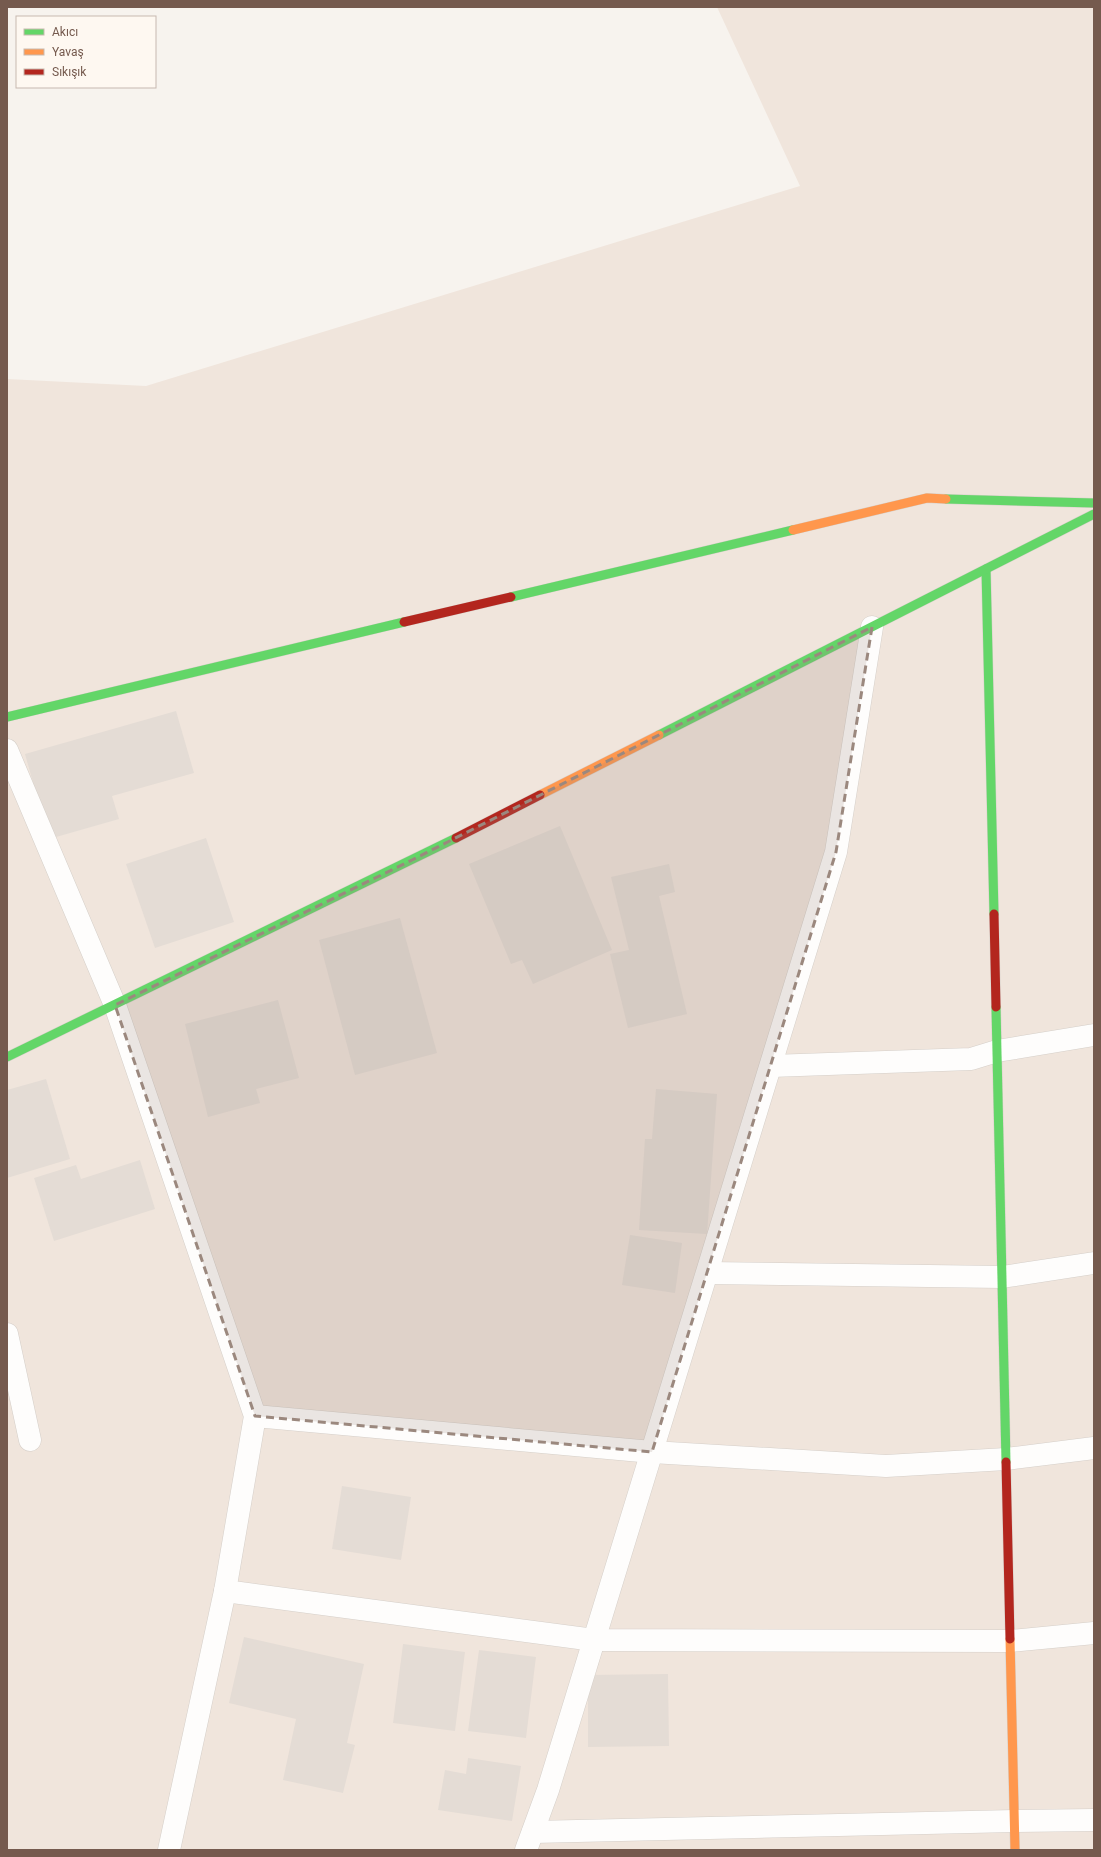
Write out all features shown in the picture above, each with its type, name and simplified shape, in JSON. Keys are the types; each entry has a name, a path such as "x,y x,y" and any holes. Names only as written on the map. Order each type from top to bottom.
{"street":[{"path":"7,717 926,498 1094,503"},
{"path":"7,1057 412,860 1094,514"},
{"path":"986,569 1015,1850"},
{"path":"872,627 836,852 708,1273 548,1790 530,1841 1014,1821 1094,1820"},
{"path":"7,750 115,1005 255,1416 225,1591 170,1850"},
{"path":"771,1066 972,1059 997,1051 1094,1035"},
{"path":"708,1273 1002,1277 1094,1264"},
{"path":"7,1334 30,1440"},
{"path":"255,1416 652,1452 886,1466 1006,1459 1094,1448"},
{"path":"225,1591 594,1640 1010,1641 1094,1632"}],"highlighted area":[{"path":"872,627 836,852 652,1452 255,1416 115,1005 412,860"}],"shaded area":[{"path":"717,7 1094,7 1094,1850 7,1850 7,379 146,386 800,186"}],"building":[{"path":"176,711 194,773 112,796 119,819 49,839 25,754"},
{"path":"560,826 612,950 533,984 522,960 511,964 469,864"},
{"path":"206,838 234,922 155,948 126,864"},
{"path":"669,864 675,892 659,896 687,1014 628,1028 610,954 629,950 611,877"},
{"path":"400,918 437,1053 355,1075 319,940"},
{"path":"278,1000 299,1078 256,1089 260,1103 208,1117 185,1024"},
{"path":"46,1079 70,1159 7,1178 7,1090"},
{"path":"656,1089 717,1094 707,1234 639,1230 645,1139 652,1139"},
{"path":"140,1160 155,1209 54,1241 34,1178 76,1165 81,1179"},
{"path":"630,1235 682,1243 675,1293 622,1285"},
{"path":"342,1486 411,1497 401,1560 332,1549"},
{"path":"244,1637 364,1664 347,1743 355,1745 343,1793 283,1780 296,1719 229,1703"},
{"path":"403,1644 465,1652 455,1731 393,1723"},
{"path":"479,1650 536,1657 526,1738 468,1731"},
{"path":"668,1674 669,1746 588,1747 588,1675"},
{"path":"468,1758 521,1766 512,1821 438,1810 445,1770 466,1774"}],"traffic: fast":[{"path":"946,499 1094,503"},
{"path":"659,735 1094,514"},
{"path":"511,597 793,530"},
{"path":"986,569 994,914"},
{"path":"7,717 404,622"},
{"path":"7,1057 456,838"},
{"path":"996,1007 1006,1462"}],"traffic: slow":[{"path":"793,530 927,498 946,499"},
{"path":"540,795 659,735"},
{"path":"1010,1639 1015,1850"}],"traffic: jam":[{"path":"404,622 511,597"},
{"path":"456,838 540,795"},
{"path":"994,914 996,1007"},
{"path":"1006,1462 1010,1639"}]}
